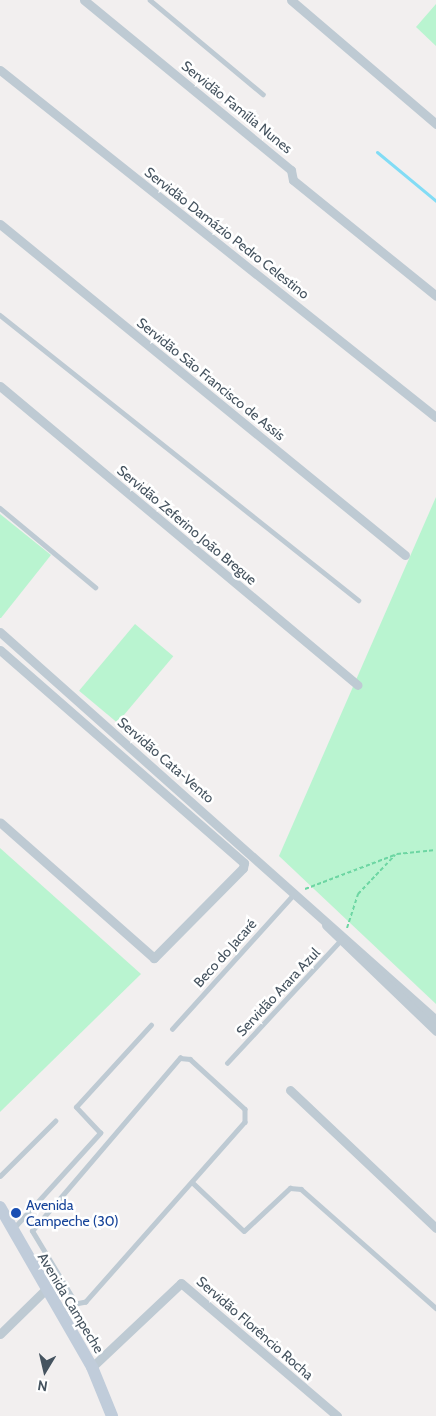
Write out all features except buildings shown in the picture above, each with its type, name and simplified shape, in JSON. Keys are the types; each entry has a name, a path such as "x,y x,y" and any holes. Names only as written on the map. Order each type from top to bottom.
{"main road":[{"name":"Avenida Campeche","path":"0,1207 11,1231 42,1286 92,1366 112,1416"}],"street":[{"name":"Servidão Família Nunes","path":"84,0 291,170 293,180 436,296"},
{"path":"291,0 436,124"},
{"name":"Servidão Damázio Pedro Celestino","path":"0,70 436,417"},
{"name":"Servidão São Francisco de Assis","path":"0,224 405,556"},
{"name":"Servidão Zeferino João Bregue","path":"0,386 357,685"},
{"name":"Servidão Cata-Vento","path":"0,632 313,909 434,1023"},
{"path":"0,650 244,863 240,873 154,958 0,822"},
{"path":"157,788 166,778"},
{"path":"290,1090 436,1228"},
{"name":"Servidão Florêncio Rocha","path":"92,1366 181,1283 337,1416"},
{"path":"0,1334 42,1286"}],"lane":[{"path":"150,0 263,94"},
{"path":"0,315 358,600"},
{"path":"0,508 95,586"},
{"name":"Beco do Jacaré","path":"172,1029 295,893"},
{"name":"Servidão Arara Azul","path":"227,1063 342,938"},
{"path":"11,1231 100,1133 76,1107 151,1025"},
{"path":"185,1056 247,1115 192,1182 86,1302 73,1301 54,1272 32,1236 35,1224 185,1056"},
{"path":"0,1176 55,1120"},
{"path":"192,1182 244,1231 290,1188 301,1188 436,1308"},
{"path":"42,1286 54,1272"}],"path":[{"path":"295,893 397,854 436,850"},
{"path":"342,938 358,894 397,854"}],"green space":[{"path":"436,4 436,46 416,27"},
{"path":"436,497 436,1004 279,856"},
{"path":"0,514 51,555 1,618 0,618"},
{"path":"135,624 173,656 117,723 79,691"},
{"path":"0,848 141,974 0,1112"}],"waterway":[{"path":"377,152 436,201"}],"place":[{"name":"Avenida Campeche (30)","path":"16,1213"}]}
